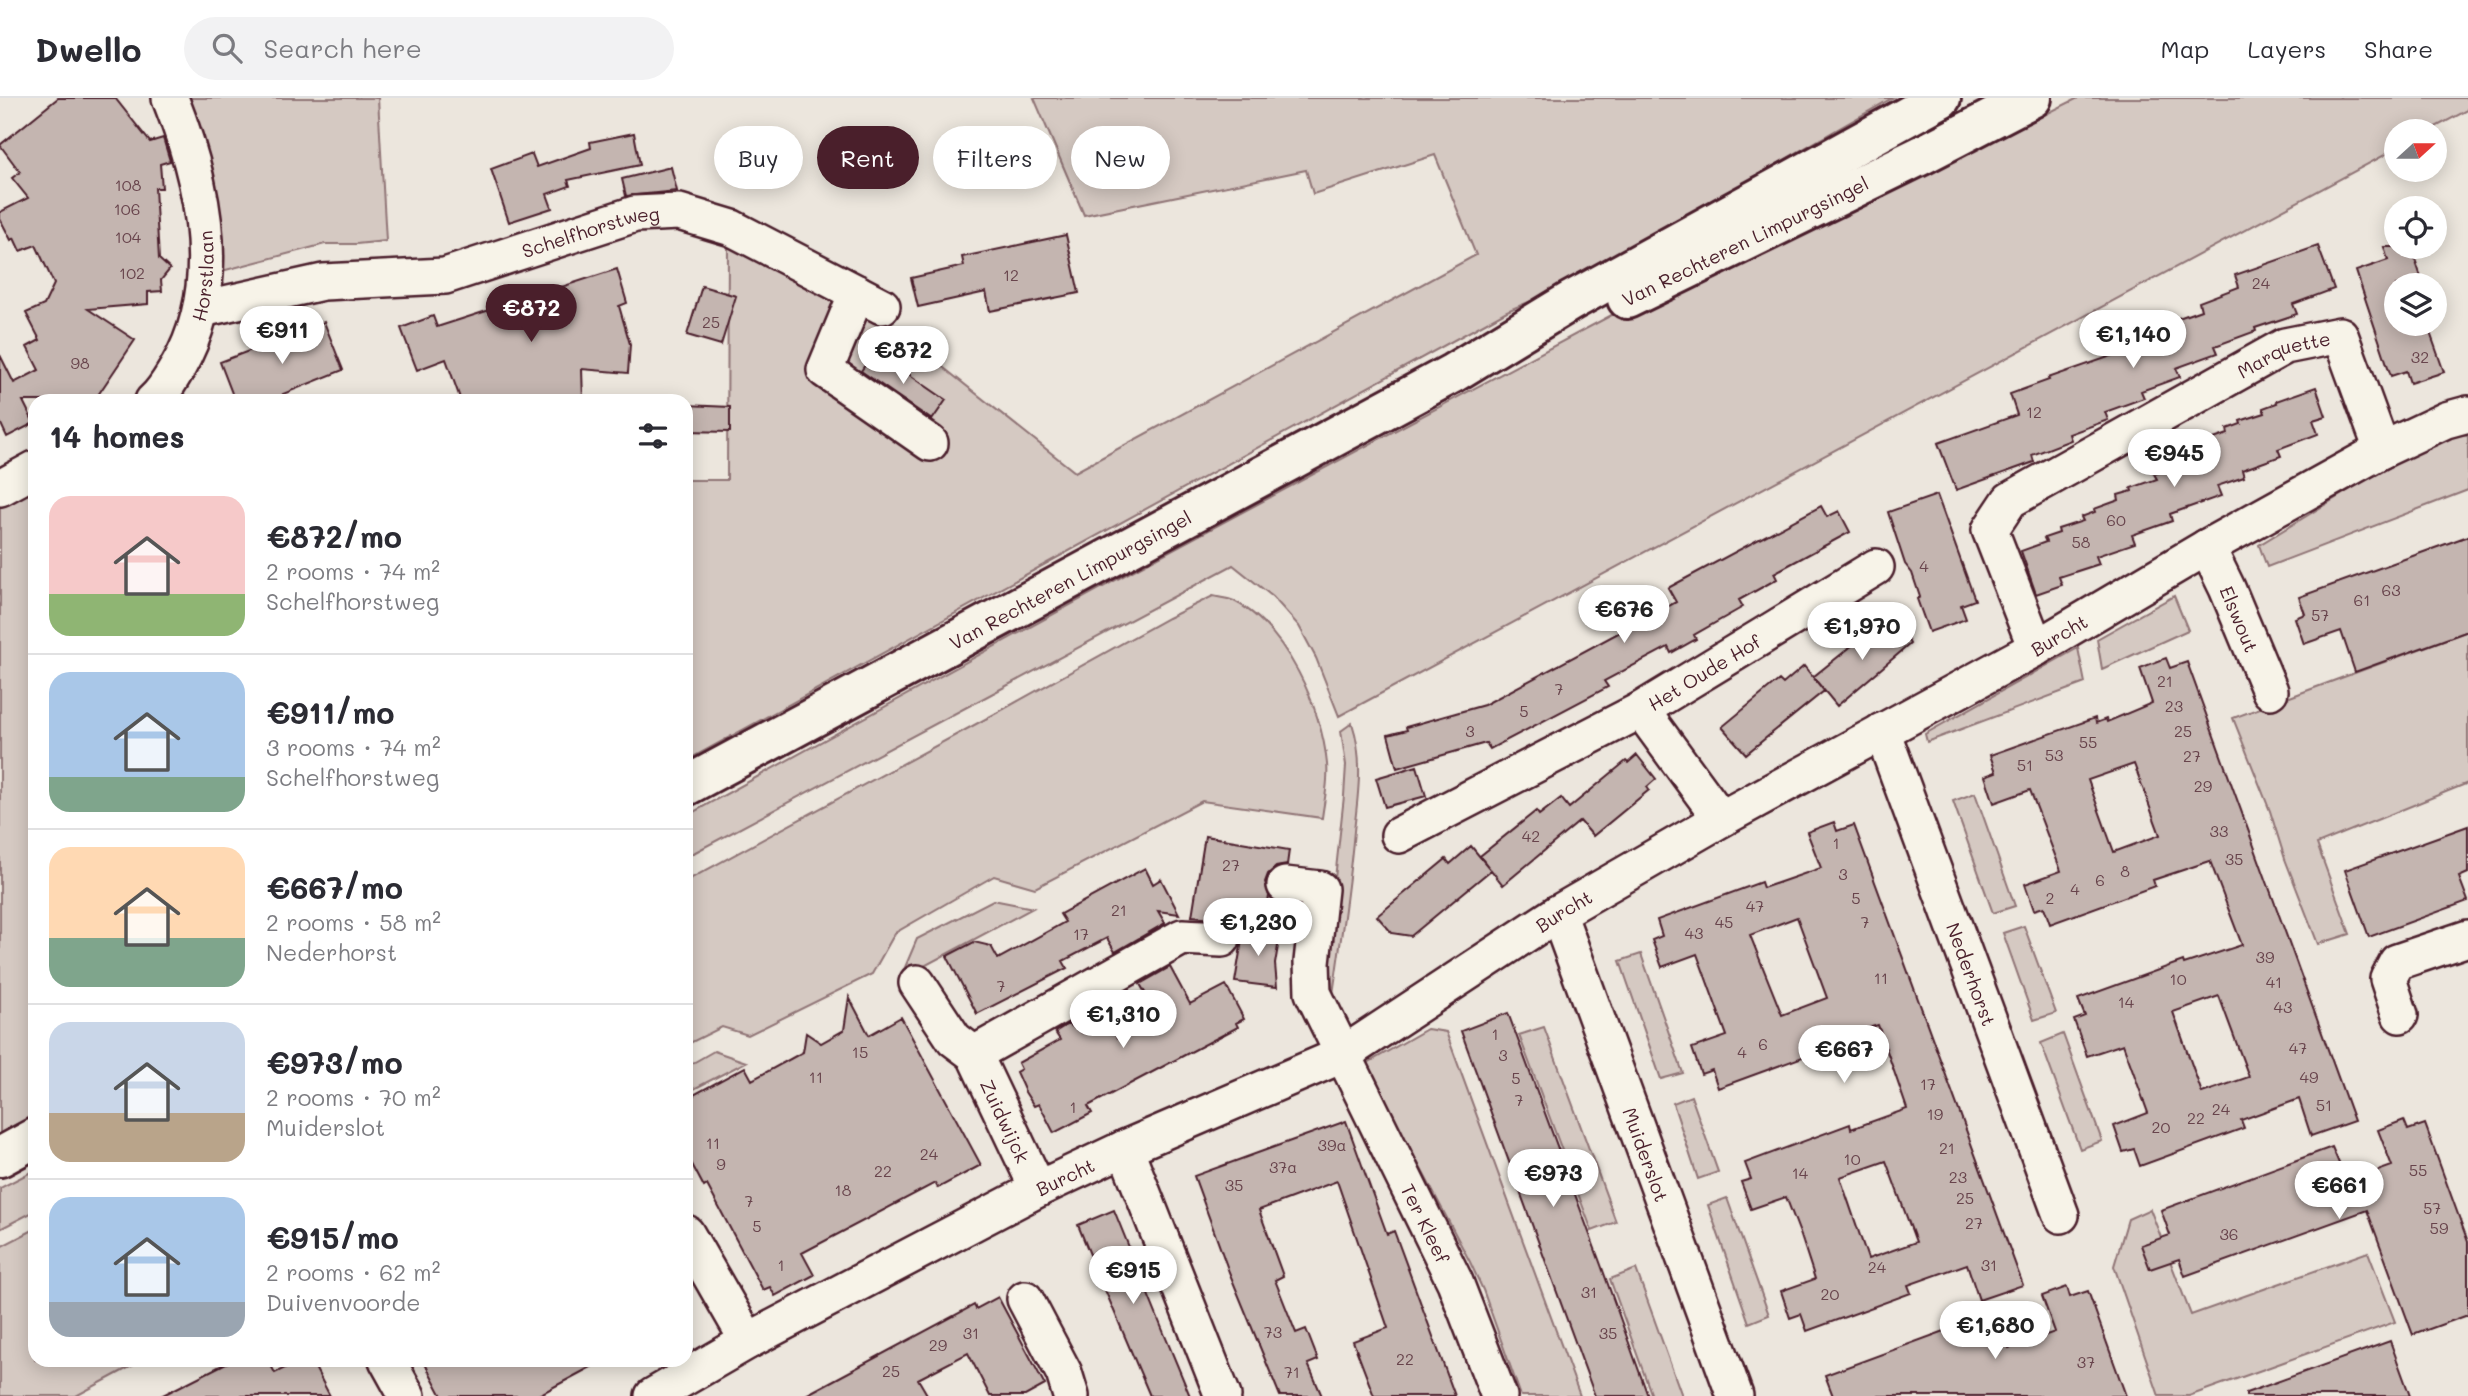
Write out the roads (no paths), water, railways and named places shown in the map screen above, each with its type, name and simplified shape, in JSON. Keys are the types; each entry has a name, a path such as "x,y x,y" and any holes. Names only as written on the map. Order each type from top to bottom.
{"main road":[{"name":"Van Rechteren Limpurgsingel","path":"693,782 1452,373 1571,301 1941,98"},
{"name":"Van Rechteren Limpurgsingel","path":"1452,373 1605,310 1922,155 2032,98"},
{"path":"0,1157 28,1142"}],"street":[{"name":"Horstlaan","path":"161,394 190,346 202,309 206,256 198,187 188,141 170,98"},
{"name":"Schelfhorstweg","path":"202,309 323,282 445,276 635,214 679,212 732,228 870,299 825,370 930,443"},
{"name":"Marquette","path":"2036,649 1990,530 2010,500 2285,346 2340,335 2382,450"},
{"name":"Burcht","path":"653,1396 748,1341 1038,1189 1125,1148 1342,1055 1558,913 1721,819 2036,649 2207,547 2382,450 2446,420 2468,414"},
{"path":"0,488 28,473"},
{"name":"Elswout","path":"2207,547 2270,691"},
{"name":"Het Oude Hof","path":"1399,835 1641,710 1875,567"},
{"name":"Het Oude Hof","path":"1641,710 1721,819"},
{"name":"Nederhorst","path":"1882,731 2061,1216"},
{"name":"Ter Kleef","path":"1285,885 1320,889 1312,962 1313,993 1455,1282 1499,1396"},
{"name":"Muiderslot","path":"1558,913 1735,1396"},
{"path":"974,1054 1182,937 1222,939"},
{"path":"2400,1015 2388,979 2398,962 2468,938"},
{"name":"Zuidwijck","path":"917,983 954,1039 974,1054 1038,1189"},
{"path":"1125,1148 1223,1396"},
{"path":"693,1245 748,1341"},
{"path":"1025,1299 1063,1373 1071,1396"},
{"path":"391,1367 407,1396"}]}
